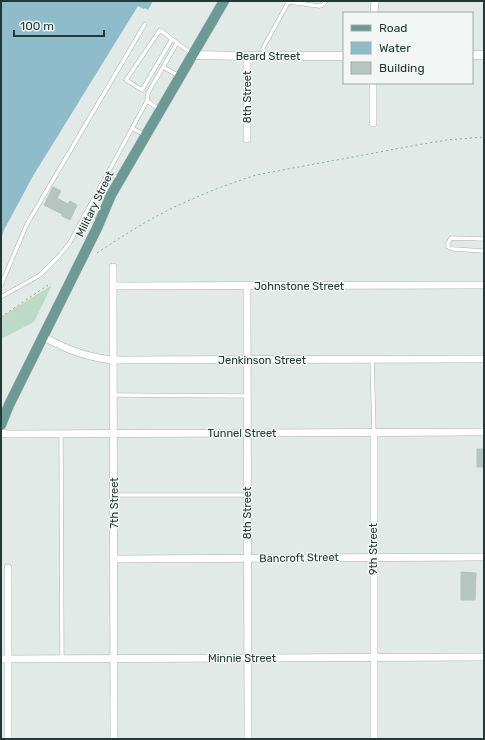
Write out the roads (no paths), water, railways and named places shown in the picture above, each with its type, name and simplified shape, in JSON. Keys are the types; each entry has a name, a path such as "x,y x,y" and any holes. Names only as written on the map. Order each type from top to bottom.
{"main road":[{"name":"Military Street","path":"1,425 120,179 224,1"}],"street":[{"path":"374,12 375,1"},
{"name":"Beard Street","path":"192,55 343,56"},
{"path":"473,55 484,55"},
{"name":"8th Street","path":"247,56 247,139"},
{"path":"373,84 373,123"},
{"name":"7th Street","path":"114,266 114,739"},
{"name":"Johnstone Street","path":"114,286 484,285"},
{"name":"8th Street","path":"247,286 248,739"},
{"name":"Jenkinson Street","path":"44,337 53,342 99,359 114,360 484,359"},
{"name":"Tunnel Street","path":"1,433 374,434 484,432"},
{"name":"9th Street","path":"374,434 374,739"},
{"name":"Bancroft Street","path":"114,559 484,557"},
{"path":"8,568 4,659 8,739"},
{"name":"Minnie Street","path":"4,659 484,657"}],"lane":[{"path":"264,56 263,48 289,1 319,6 323,5 326,1"},
{"path":"1,285 27,224 145,24"},
{"path":"172,39 142,90 126,80 160,30 172,39 192,55"},
{"path":"1,297 40,274 69,244 147,101 148,93 177,43"},
{"path":"163,67 180,76"},
{"path":"147,101 160,110"},
{"path":"132,128 145,135"},
{"path":"107,173 120,179"},
{"path":"84,215 99,223"},
{"path":"484,239 451,238 448,243 448,247 453,250 484,252"},
{"name":"9th Street","path":"372,359 374,434"},
{"path":"114,395 247,396"},
{"path":"61,434 62,659"},
{"path":"114,495 247,495"}],"water":[{"path":"1,1 153,1 148,10 138,6 33,176 4,230 1,240"}]}
